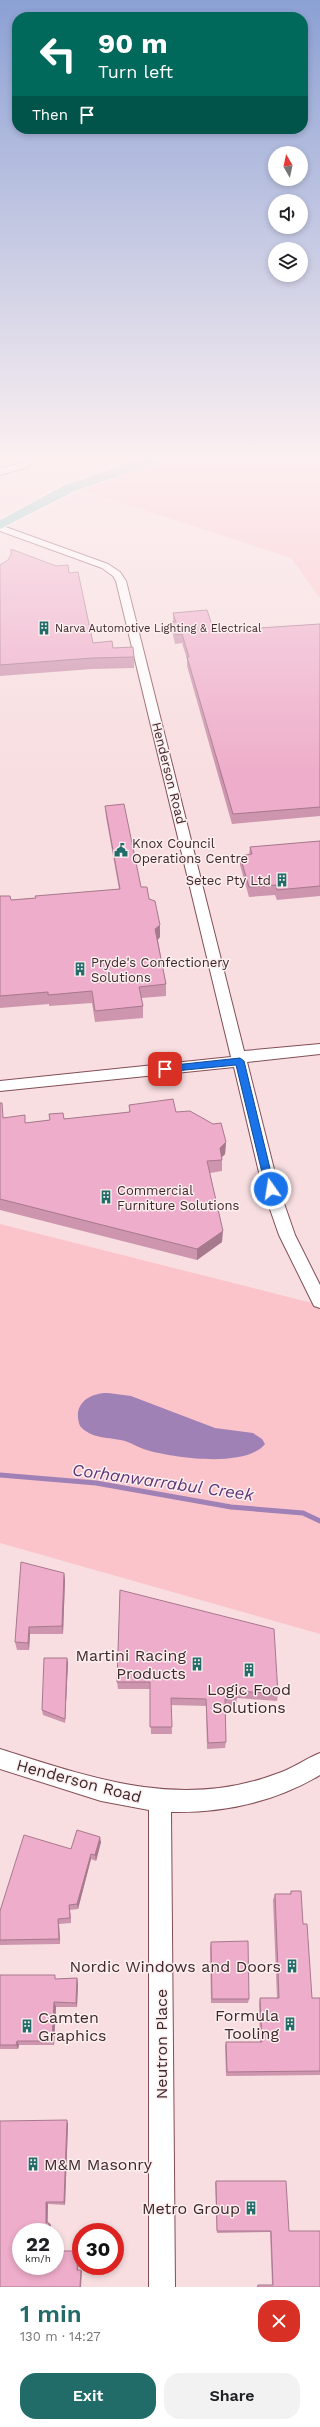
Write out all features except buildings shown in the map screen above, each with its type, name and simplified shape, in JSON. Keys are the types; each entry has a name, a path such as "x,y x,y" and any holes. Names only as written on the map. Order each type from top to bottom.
{"street":[{"name":"Henderson Road","path":"93,562 105,566 117,574 122,580 239,1059 279,1214 320,1300"},
{"path":"0,1086 320,1049"},
{"name":"Henderson Road","path":"0,1759 106,1791 160,1801 233,1797 298,1776 320,1763"},
{"name":"Neutron Place","path":"160,1801 162,2287"}],"shaded area":[{"path":"294,562 320,562 320,598"},
{"path":"0,1224 320,1305 320,1634 0,1543"},
{"path":"108,1393 131,1396 215,1428 253,1433 262,1439 265,1444 256,1451 243,1456 227,1459 193,1458 162,1454 125,1441 101,1437 89,1433 80,1426 78,1412 80,1406 88,1398 94,1395"}],"waterway":[{"name":"Corhanwarrabul Creek","path":"0,1475 96,1483 231,1507 303,1513 320,1521"}],"place":[{"name":"Narva Automotive Lighting & Electrical","path":"44,628"},
{"name":"Knox Council Operations Centre","path":"121,850"},
{"name":"Setec Pty Ltd","path":"282,880"},
{"name":"Pryde's Confectionery Solutions","path":"80,969"},
{"name":"Commercial Furniture Solutions","path":"106,1197"},
{"name":"Martini Racing Products","path":"197,1664"},
{"name":"Logic Food Solutions","path":"249,1670"},
{"name":"Nordic Windows and Doors","path":"292,1966"},
{"name":"Formula Tooling","path":"290,2024"},
{"name":"Camten Graphics","path":"27,2026"},
{"name":"M&M Masonry","path":"33,2164"},
{"name":"Metro Group","path":"251,2208"}],"route":[{"path":"165,1069 240,1061 271,1189"}]}
